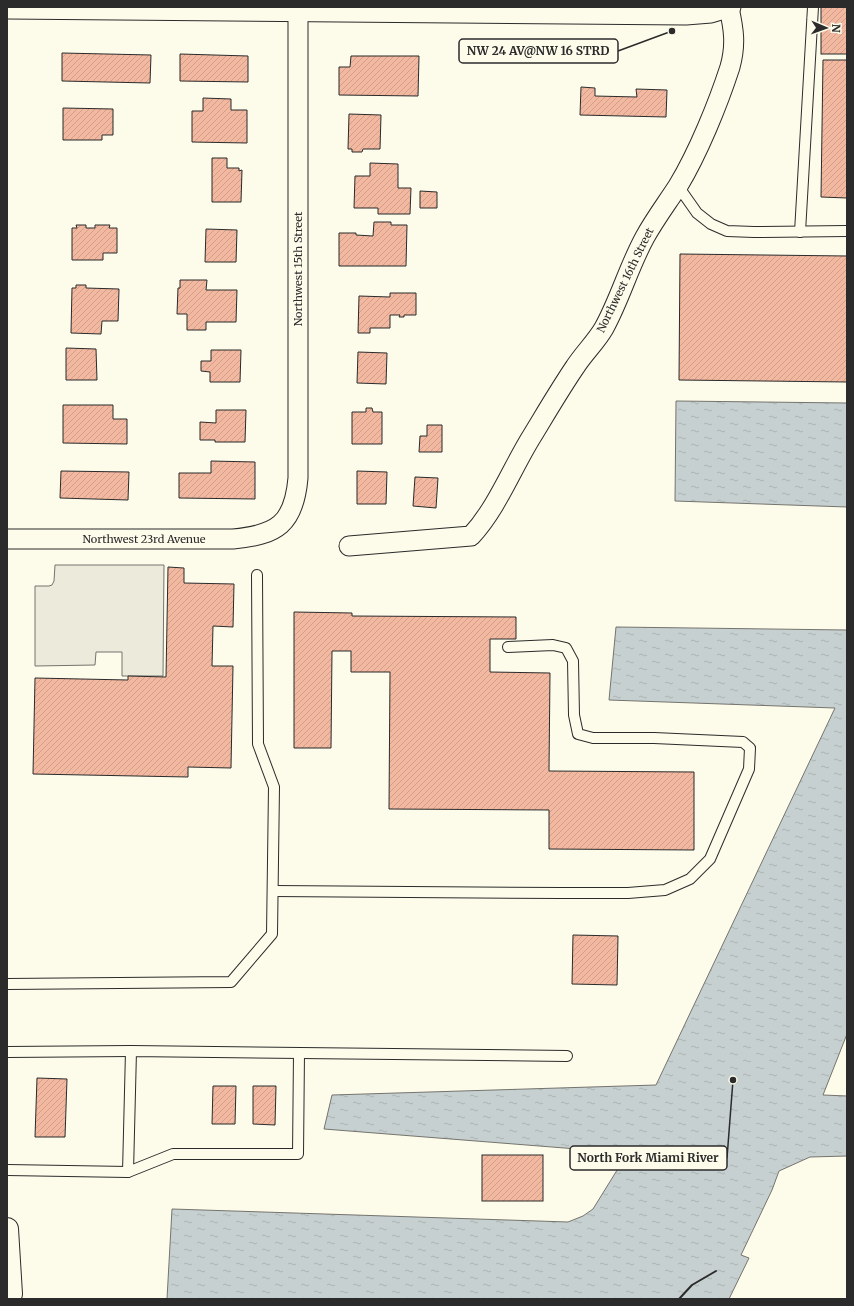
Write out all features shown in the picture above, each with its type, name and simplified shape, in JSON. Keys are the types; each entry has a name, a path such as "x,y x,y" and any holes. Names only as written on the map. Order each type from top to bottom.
{"street":[{"path":"7,9 593,11 698,15 711,13 730,7"},
{"name":"Northwest 16th Street","path":"349,546 470,536 479,527 520,455 575,366 603,329 643,241 678,186 707,126 729,68 734,44 730,7"},
{"name":"Northwest 15th Street","path":"279,527 294,506 298,478 298,10"},
{"name":"Northwest 23rd Avenue","path":"7,539 233,539 248,538 265,534 279,527"},
{"path":"7,1229 11,1294 9,1299"}],"lane":[{"path":"800,232 812,7"},
{"path":"678,186 697,213 711,224 727,231 847,231"},
{"path":"7,984 231,982 272,934 274,787 258,744 256,575"},
{"path":"273,891 628,893 665,890 690,879 710,859 750,769 750,748 743,742 654,738 593,738 578,734 574,715 573,660 566,648 553,645 508,647"},
{"path":"128,1172 131,1051"},
{"path":"7,1052 131,1051 567,1056"},
{"path":"7,1170 128,1172 173,1154 298,1154 299,1053"}],"shaded area":[{"path":"55,565 164,565 163,676 122,676 122,652 96,652 95,665 35,666 35,586 52,585 54,581"}],"water":[{"path":"676,401 847,403 847,507 675,501"},
{"path":"616,627 847,630 847,1034 823,1095 847,1096 847,1156 810,1157 779,1171 772,1190 741,1255 749,1258 729,1299 167,1299 172,1209 568,1222 583,1216 593,1209 619,1167 615,1152 324,1129 332,1095 656,1085 835,708 609,700"}],"building":[{"path":"821,7 847,7 847,54 821,54"},
{"path":"62,53 151,55 150,83 62,81"},
{"path":"180,54 248,56 248,82 180,81"},
{"path":"351,56 419,56 418,96 339,95 339,67 350,67"},
{"path":"823,60 847,60 847,198 821,197"},
{"path":"581,87 595,88 595,96 637,97 636,89 667,90 666,117 580,115"},
{"path":"203,98 231,99 231,110 247,110 247,143 192,142 192,111 203,111"},
{"path":"63,108 113,109 113,135 102,135 102,140 63,140"},
{"path":"349,114 381,115 380,149 363,149 362,152 352,152 352,149 348,149"},
{"path":"212,158 227,158 227,168 239,168 239,171 242,170 241,202 212,202"},
{"path":"370,163 398,164 398,188 411,188 410,214 378,214 378,208 354,208 355,176 370,176"},
{"path":"420,191 437,192 437,208 420,208"},
{"path":"374,222 391,222 391,225 407,225 406,266 339,266 339,233 356,233 356,235 373,236"},
{"path":"76,225 86,225 86,228 95,228 95,225 110,225 109,228 117,228 117,253 103,253 103,260 72,260 72,228 77,228"},
{"path":"206,229 237,230 236,262 205,262"},
{"path":"680,254 847,256 847,382 679,380"},
{"path":"180,280 207,280 206,290 237,290 236,322 206,322 206,330 187,330 187,314 177,314 178,288 180,288"},
{"path":"76,285 86,285 86,288 119,289 118,321 102,321 101,334 71,333 72,288 76,288"},
{"path":"390,293 416,293 416,315 404,315 404,317 399,317 400,315 390,315 390,328 370,328 370,333 358,333 359,296 390,297"},
{"path":"66,348 96,349 97,380 66,380"},
{"path":"211,350 241,350 240,382 210,382 210,372 201,371 201,361 211,361"},
{"path":"358,352 387,353 386,384 357,383"},
{"path":"63,405 113,405 113,419 127,419 127,444 63,443"},
{"path":"366,408 372,408 373,412 382,412 382,444 352,444 352,412 366,412"},
{"path":"216,410 246,410 245,442 215,442 215,440 200,440 200,422 216,423"},
{"path":"427,425 442,425 442,452 419,452 420,436 427,436"},
{"path":"211,461 255,462 255,499 179,498 179,473 211,473"},
{"path":"61,471 129,472 128,500 60,498"},
{"path":"357,471 387,472 386,504 357,504"},
{"path":"415,477 438,478 436,508 413,506"},
{"path":"168,567 184,568 184,583 234,584 233,627 213,626 212,666 233,666 231,768 188,767 188,777 33,774 35,678 128,680 128,676 166,677"},
{"path":"294,612 352,613 352,616 516,617 516,639 490,639 490,672 550,673 549,771 694,772 694,850 549,849 549,810 389,809 390,672 351,672 351,651 332,651 331,748 294,748"},
{"path":"573,935 618,936 617,985 572,984"},
{"path":"37,1078 67,1079 65,1137 35,1137"},
{"path":"213,1086 236,1086 235,1124 212,1124"},
{"path":"253,1086 276,1086 275,1125 253,1124"},
{"path":"482,1155 543,1155 543,1201 482,1201"}],"wall":[{"path":"679,1299 692,1285 716,1271"}],"place":[{"name":"NW 24 AV@NW 16 STRD","path":"672,31"},
{"name":"North Fork Miami River","path":"733,1080"}]}
